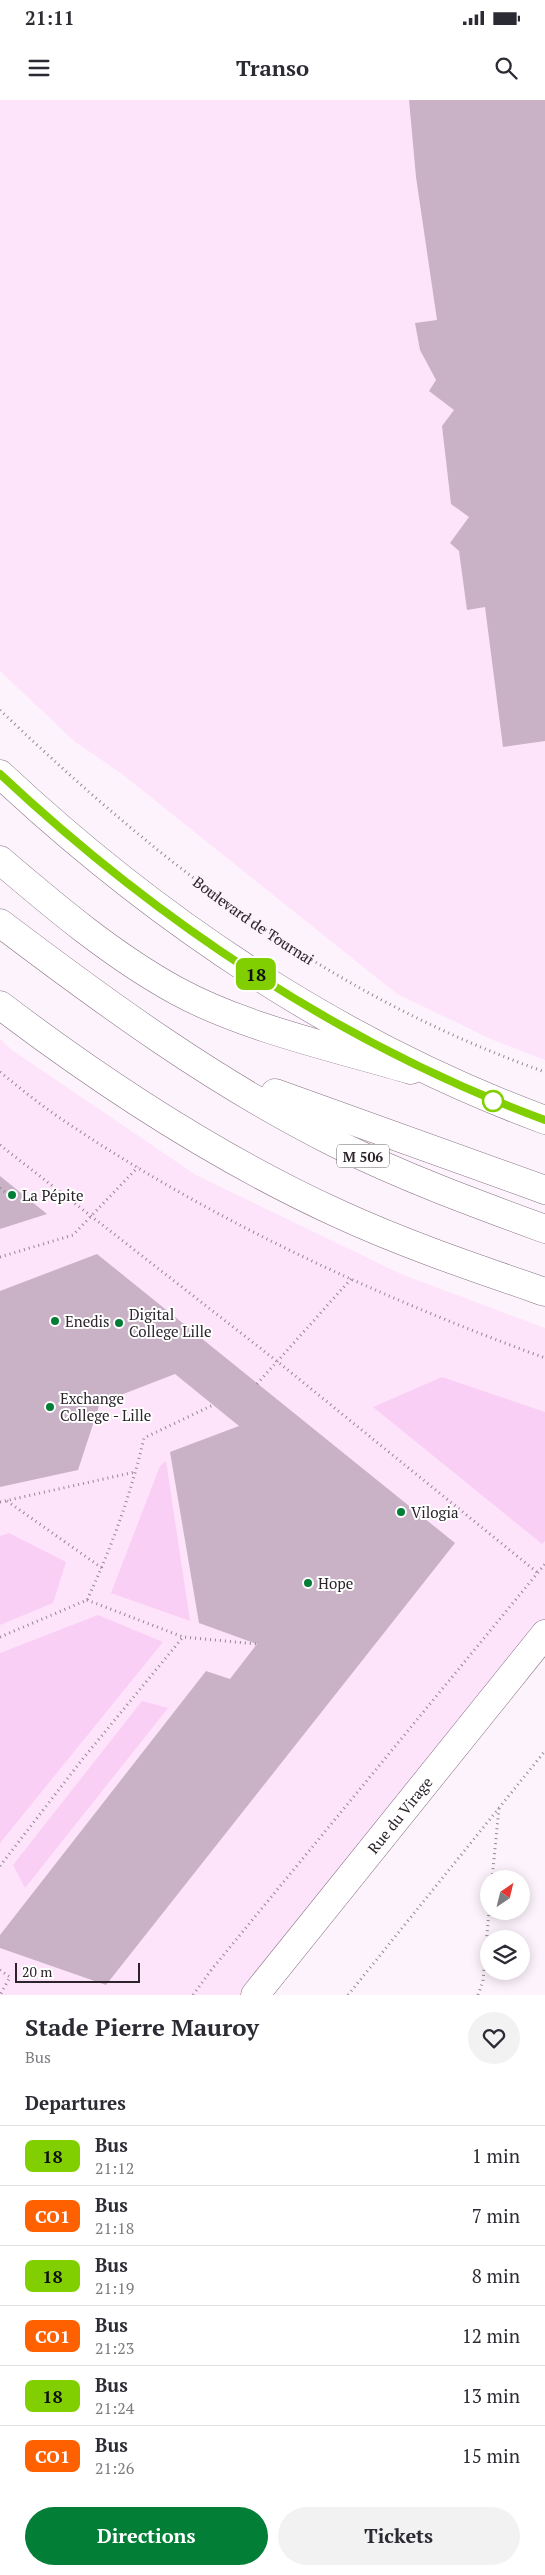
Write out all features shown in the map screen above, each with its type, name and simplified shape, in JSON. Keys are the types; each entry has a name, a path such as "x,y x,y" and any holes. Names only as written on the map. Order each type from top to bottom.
{"main road":[{"path":"0,774 101,863 181,923 312,1010 390,1053 450,1082 545,1120"},
{"path":"0,860 116,952 178,991 259,1024 450,1082"},
{"name":"M 506","path":"0,923 88,990 192,1061 240,1091 341,1146 417,1181 545,1230"},
{"path":"0,1005 83,1066 133,1098 246,1166 297,1194 380,1231 545,1292"},
{"name":"M 506","path":"192,1061 336,1117 545,1190"},
{"name":"Rue du Virage","path":"255,1995 545,1634"}],"path":[{"name":"Boulevard de Tournai","path":"0,710 125,824 265,931 340,978 408,1014 484,1048 545,1072"},
{"path":"0,1072 60,1118 138,1167 252,1232 351,1279 477,1333 545,1358"},
{"path":"0,1145 278,1362 538,1573"},
{"path":"0,1257 73,1235 138,1167"},
{"path":"0,1188 15,1200"},
{"path":"257,1384 351,1279"},
{"path":"0,1637 88,1600 102,1568 136,1472 144,1438 213,1405"},
{"path":"0,1503 136,1472"},
{"path":"7,1501 102,1568"},
{"path":"193,1995 212,1969 545,1564"},
{"path":"88,1600 183,1637 257,1644"},
{"path":"0,1866 87,1754 183,1637"},
{"path":"348,1995 545,1751"},
{"path":"493,1870 499,1807"},
{"path":"478,1995 483,1981 488,1920"},
{"path":"0,1970 10,1977 0,1995"}],"shaded area":[{"path":"0,100 545,100 545,1060 493,1040 397,994 122,774 74,741 0,671"},
{"path":"0,1039 12,1050 196,1175 401,1274 545,1328 545,1656 271,1995 0,1995"},
{"path":"442,1377 545,1412 545,1541 542,1544 373,1407"},
{"path":"166,1461 190,1621 111,1593 160,1466"},
{"path":"9,1533 66,1562 53,1603 0,1625 0,1536"},
{"path":"98,1615 163,1642 0,1843 0,1653"},
{"path":"142,1701 168,1708 25,1888 13,1865"}],"building":[{"path":"409,100 545,100 545,741 503,747 485,607 467,610 459,551 450,543 469,517 451,504 442,426 454,410 429,391 436,380 420,350 415,323 437,320 416,177"},
{"name":"La Pépite","path":"0,1176 47,1214 0,1229"},
{"name":"Hope","path":"97,1254 455,1543 106,1985 0,1948 0,1935 206,1671 230,1679 257,1644 199,1623 170,1452 239,1426 175,1374 100,1403 78,1470 0,1487 0,1291"}],"bus line":[{"name":"18","path":"0,774 101,863 181,923 273,986 390,1053 493,1101 545,1120"}],"place":[{"name":"La Pépite","path":"12,1195"},
{"name":"Enedis","path":"55,1321"},
{"name":"Digital College Lille","path":"119,1323"},
{"name":"Exchange College - Lille","path":"50,1407"},
{"name":"Vilogia","path":"401,1512"},
{"name":"Hope","path":"308,1583"}]}
